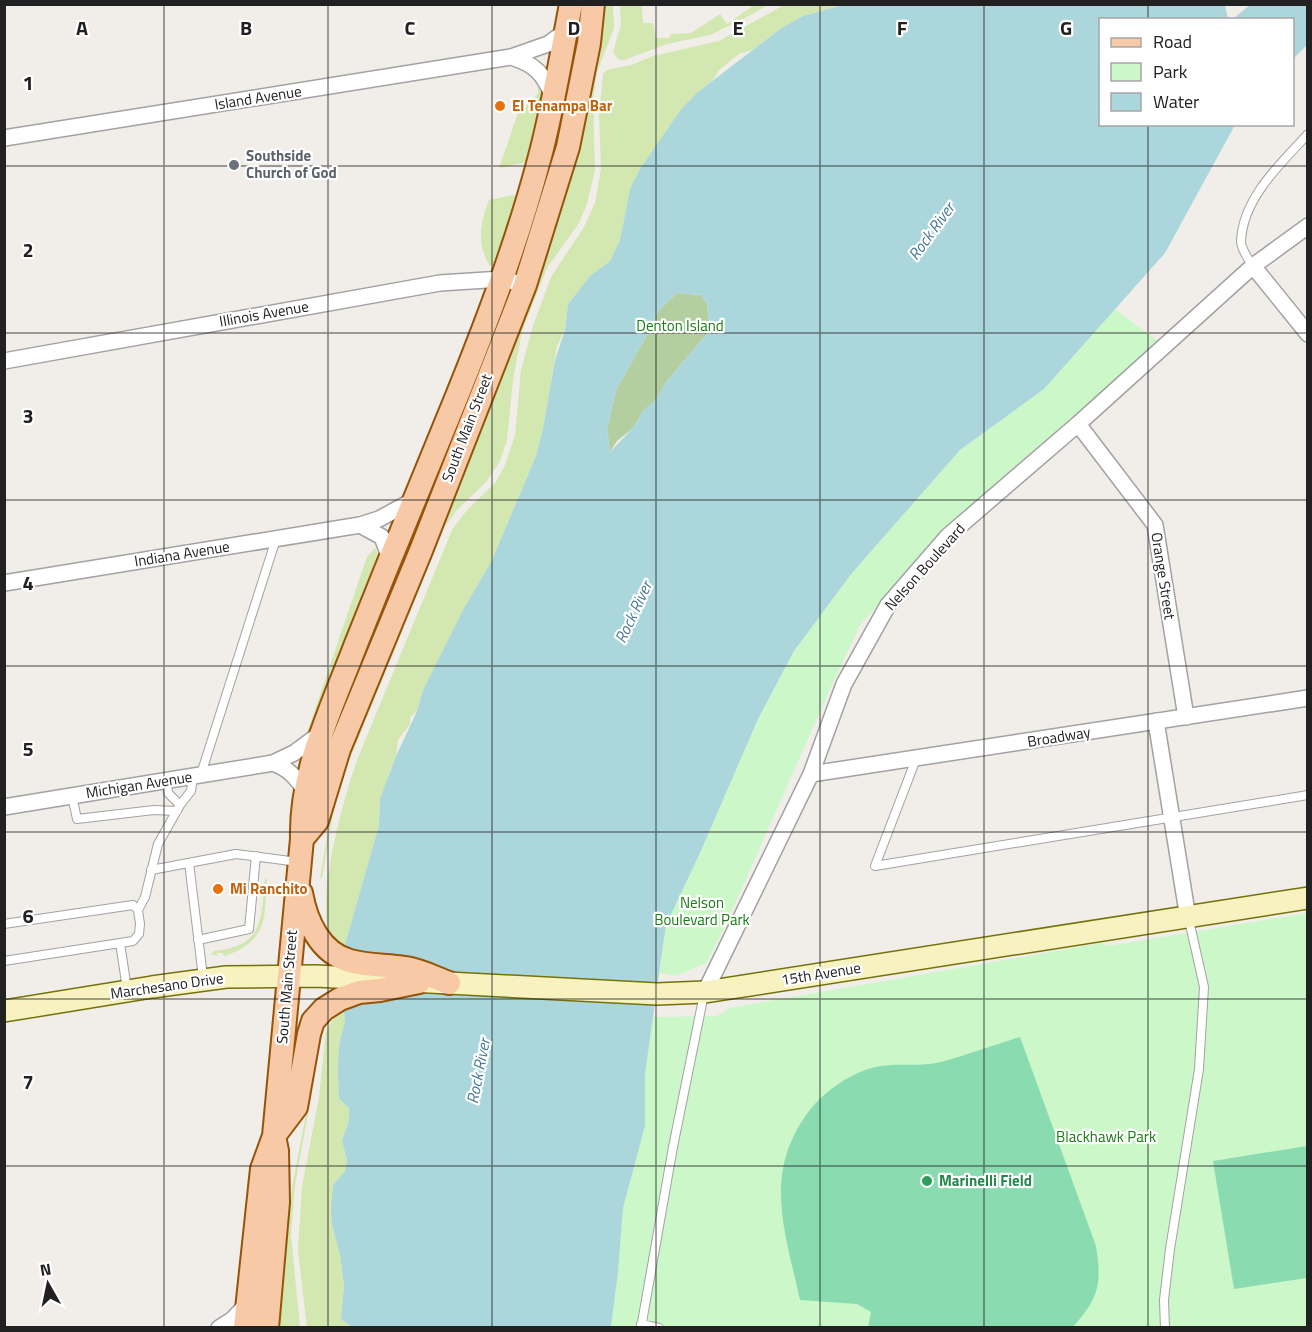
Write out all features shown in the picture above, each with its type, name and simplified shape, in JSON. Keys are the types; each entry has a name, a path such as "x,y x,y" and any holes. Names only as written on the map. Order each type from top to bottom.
{"main road":[{"name":"South Main Street","path":"245,1328 262,1169 274,1136 305,791 321,733 502,279 539,160 554,98 571,4"},
{"name":"South Main Street","path":"302,839 316,821 339,750 420,553 525,285 568,147 589,43 593,4"},
{"path":"298,868 302,897 309,921 314,933 330,950 348,961 407,968 449,983"},
{"name":"15th Avenue","path":"331,977 657,994 705,992 1308,898"},
{"name":"Marchesano Drive","path":"4,1011 226,977 331,977"},
{"path":"274,1136 296,1107 309,1034 313,1022 329,1005 359,992 419,982"},
{"name":"South Main Street","path":"267,1328 278,1202 277,1151 274,1136"}],"street":[{"name":"Island Avenue","path":"4,138 511,57 548,45 566,31"},
{"path":"511,57 527,62 536,68 545,79 554,98"},
{"name":"Nelson Boulevard","path":"705,992 811,774 844,684 888,605 948,536 1078,424 1252,266 1308,226"},
{"path":"1252,266 1308,334"},
{"name":"Illinois Avenue","path":"4,361 440,283 502,279 525,285"},
{"name":"Orange Street","path":"1078,424 1155,525 1186,717"},
{"name":"Indiana Avenue","path":"4,583 360,525 378,519 412,501"},
{"path":"360,525 375,531 382,537 390,559"},
{"name":"Broadway","path":"811,774 1308,698"},
{"path":"1156,721 1188,918"},
{"name":"Michigan Avenue","path":"4,807 273,763 296,752 321,733"},
{"path":"273,763 286,768 295,776 305,791"},
{"path":"219,1328 248,1303"}],"lane":[{"path":"1252,266 1246,258 1241,242 1247,213 1266,181 1308,134"},
{"path":"4,961 133,941 139,934 138,910 145,897 158,844 178,808 191,791 277,538"},
{"path":"916,759 875,866 1308,795"},
{"path":"167,780 168,793 178,808"},
{"path":"72,796 77,819 178,808"},
{"path":"151,870 236,854 256,856 298,868"},
{"path":"198,940 249,929 256,856"},
{"path":"189,862 203,980"},
{"path":"4,924 133,905 138,910"},
{"path":"1165,1328 1164,1300 1170,1250 1199,1069 1204,987 1188,918"},
{"path":"120,943 127,991"},
{"path":"659,1328 641,1326 673,1147 705,992"}],"green space":[{"path":"604,5 613,5 614,28 597,72 593,100 595,170 587,204 579,223 547,268 522,331 513,380 507,440 500,461 486,482 456,511 444,528 345,771 334,809 322,878 320,878 331,814 345,764 514,346 545,261 583,131"},
{"path":"620,5 642,5 643,23 653,23 656,38 669,38 671,34 691,33 720,14 727,24 754,5 768,5 710,35 667,44 624,60 618,59 613,52 621,24"},
{"path":"784,5 843,5 803,16 780,29 752,50 739,54 719,70 714,79 698,92 630,189 620,240 610,261 590,276 568,304 565,330 557,346 536,456 492,560 464,608 423,690 417,711 410,717 410,724 398,740 396,756 388,776 391,779 380,799 379,825 344,948 333,940 327,925 326,903 333,849 346,794 359,755 453,528 468,509 496,482 505,465 515,435 521,370 533,326 551,277 584,227 595,203 601,169 599,115 603,74 607,70 631,65 653,56 719,41"},
{"path":"537,80 544,96 532,156 523,163 499,168 518,113 538,94 538,85 535,81"},
{"path":"514,195 519,200 498,260 490,266 481,241 482,225 489,200"},
{"name":"Denton Island","path":"677,293 701,295 707,304 710,330 666,382 655,401 644,410 632,429 617,441 610,452 607,429 616,390 659,310"},
{"name":"Nelson Boulevard Park","path":"1115,309 1159,342 952,521 910,573 861,623 726,924 706,963 676,976 660,973 666,925 758,719 794,651 852,573 960,450 1044,389"},
{"path":"459,416 462,417 315,791 333,732"},
{"path":"375,548 380,559 312,731 301,739 309,727 367,557"},
{"path":"265,877 267,880 264,918 256,936 239,950 225,956 222,953 217,953 217,956 211,954 214,951 243,943 257,928 263,905"},
{"name":"Blackhawk Park","path":"1307,913 1307,1327 611,1328 623,1208 645,1126 645,1074 653,1017 717,1016 729,1008 1102,943 1108,946"},
{"path":"343,1009 345,1021 339,1048 338,1077 339,1099 349,1108 349,1120 342,1141 347,1161 345,1171 333,1185 332,1225 340,1255 344,1286 341,1316 352,1327 307,1328 298,1250 302,1187 319,1097 326,1032 336,1014"},
{"name":"Marinelli Field","path":"1020,1037 1096,1246 1099,1271 1096,1290 1088,1307 1073,1327 868,1328 871,1312 857,1304 800,1300 784,1226 781,1203 782,1180 786,1157 795,1134 809,1111 836,1086 868,1069 886,1065 932,1064"},
{"path":"313,1061 309,1109 295,1185 291,1234 300,1327 279,1328 292,1187 306,1114"},
{"path":"1307,1146 1307,1278 1234,1289 1213,1161"}],"water":[{"path":"1251,4 1307,5 1307,45 1294,58 1294,18 1234,18"},
{"name":"Rock River","path":"843,5 1225,5 1228,18 1099,18 1099,126 1234,126 1165,253 1044,389 960,450 852,573 794,651 758,719 666,925 645,1074 645,1126 623,1208 611,1327 352,1327 342,1320 341,1316 344,1286 340,1255 332,1225 331,1208 333,1185 345,1171 347,1161 342,1141 349,1120 349,1108 339,1099 338,1077 339,1048 345,1021 343,1009 344,948 379,825 380,799 396,756 417,711 423,690 464,608 492,560 536,456 555,360 565,330 568,304 590,276 610,261 620,240 630,189 640,169 682,108 698,92 780,29 803,16","holes":["677,293 701,295 707,304 710,330 666,382 655,401 644,410 632,429 610,452 607,429 616,390 659,310"]}],"place":[{"name":"El Tenampa Bar","path":"500,106"},
{"name":"Southside Church of God","path":"234,165"},
{"name":"Mi Ranchito","path":"218,889"},
{"name":"Marinelli Field","path":"927,1181"}]}
